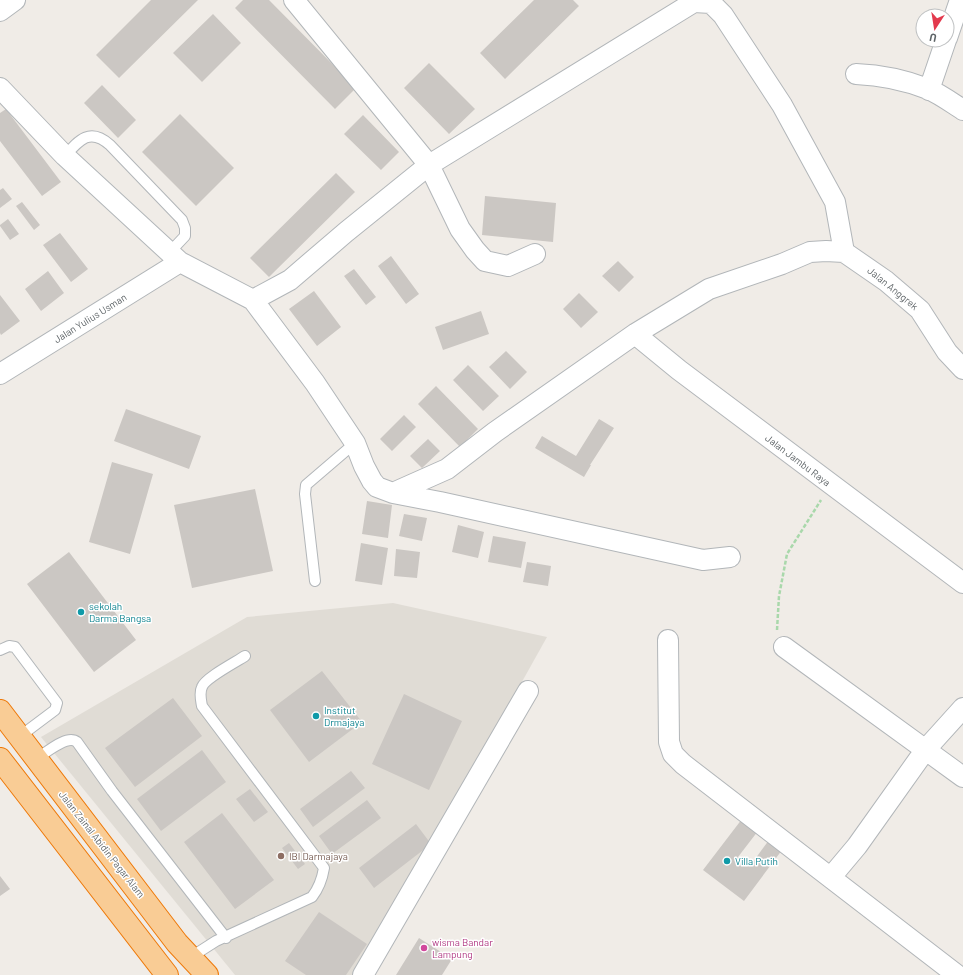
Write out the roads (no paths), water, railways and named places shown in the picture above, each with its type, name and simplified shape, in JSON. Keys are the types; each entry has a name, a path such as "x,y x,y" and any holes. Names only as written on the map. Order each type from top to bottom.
{"highway":[{"name":"Jalan Zainal Abidin Pagar Alam","path":"0,711 178,943 207,975"},
{"path":"28,748 2,762 167,975"}],"street":[{"path":"0,11 15,0"},
{"path":"294,0 429,165 460,228 475,250 485,261 508,266 535,254"},
{"path":"253,300 290,280 346,232 429,165 694,2 711,3 723,14 782,105 835,202 844,252 810,252 782,264 709,289 635,334 495,432 447,469 393,493"},
{"path":"929,90 944,48"},
{"path":"856,74 876,75 897,79 929,90 963,110"},
{"path":"0,88 65,156 174,258 253,300 315,383 355,443 364,466 377,487 393,493 440,502 696,559 703,560 730,557"},
{"name":"Jalan Anggrek","path":"844,252 886,281 920,310 946,352 963,369"},
{"name":"Jalan Yulius Usman","path":"0,374 174,258"},
{"name":"Jalan Jambu Raya","path":"635,334 679,370 963,583"},
{"path":"668,640 669,742 673,754 682,764 831,877 956,975"},
{"path":"784,647 963,777"},
{"path":"364,975 528,691"},
{"path":"831,877 857,846 926,749 963,708"}],"lane":[{"path":"65,156 84,138 93,135 103,139 110,145 182,220 185,228 185,236 174,258"},
{"path":"315,581 305,494 306,486 355,443"},
{"path":"0,650 9,646 15,647 57,703 55,710 28,748"},
{"path":"191,957 216,941 226,938 312,897 320,887 324,868 202,706 200,693 202,686 207,680 245,656"},
{"path":"28,748 52,748 68,739 74,739 112,791 226,938"}],"place":[{"name":"sekolah Darma Bangsa","path":"81,612"},
{"name":"Institut Drmajaya","path":"316,716"},
{"name":"IBI Darmajaya","path":"281,856"},
{"name":"Villa Putih","path":"727,861"},
{"name":"wisma Bandar Lampung","path":"424,948"}]}
